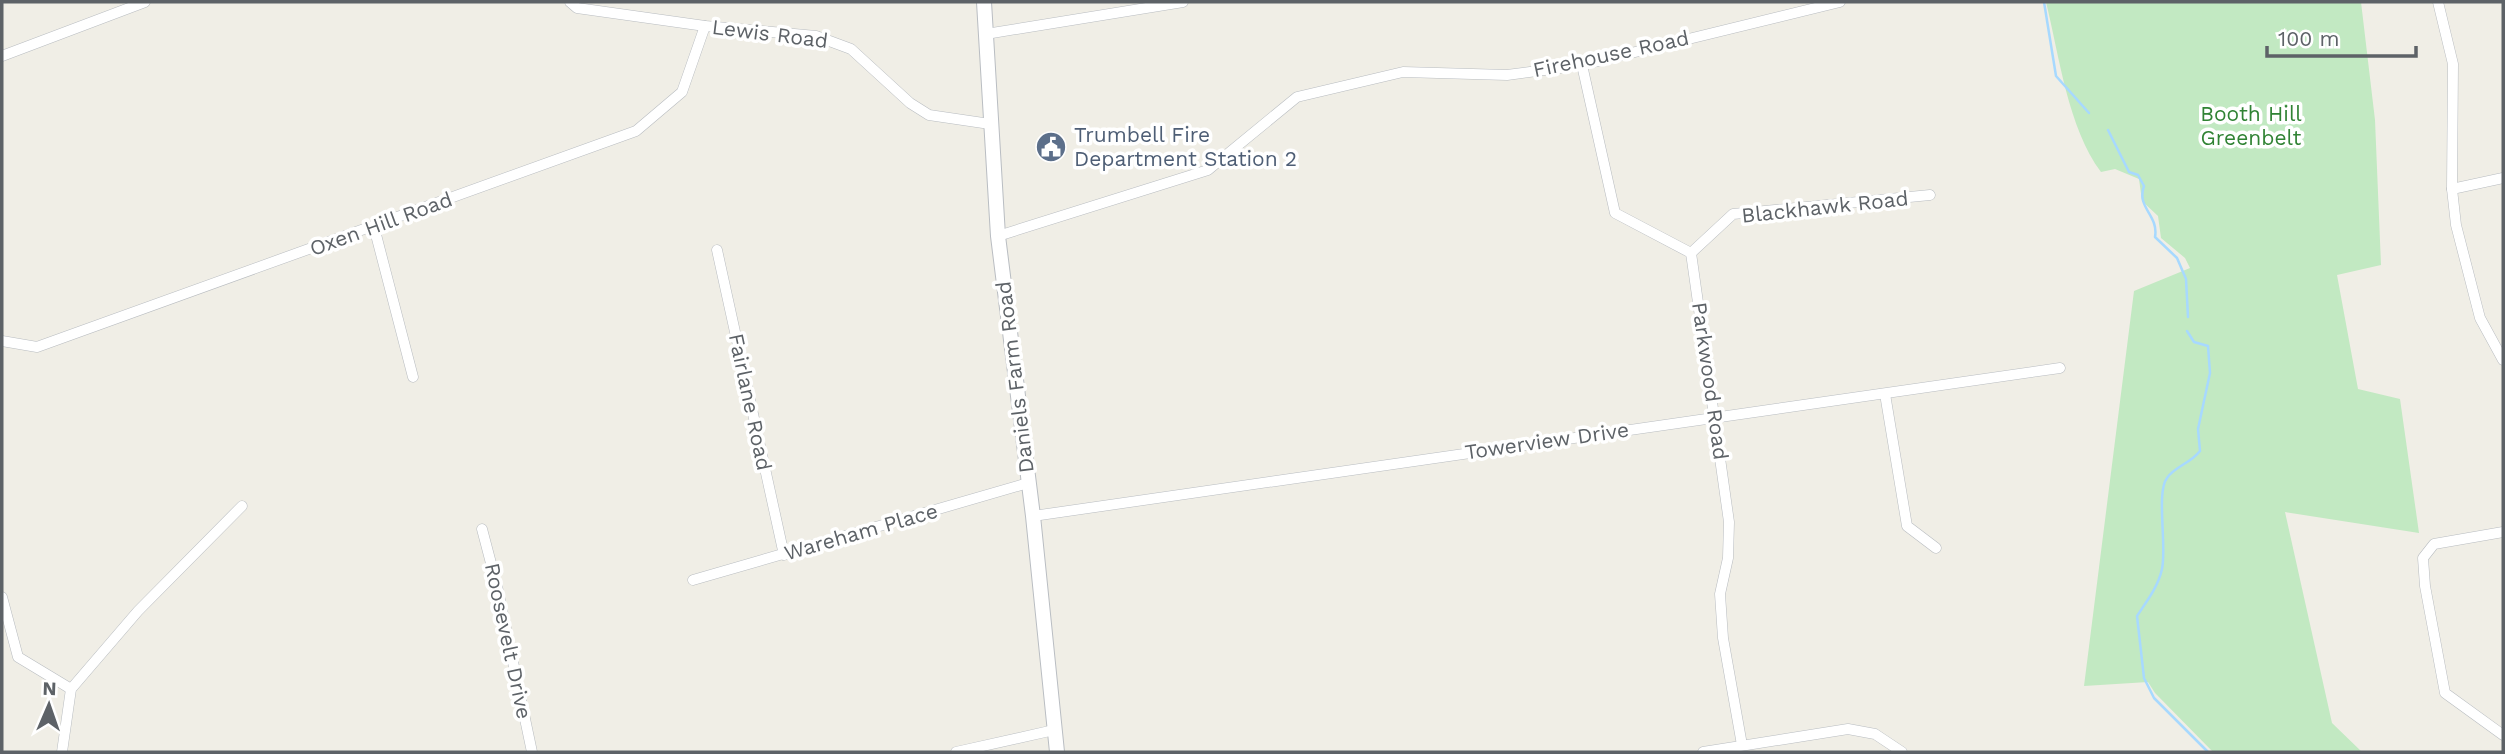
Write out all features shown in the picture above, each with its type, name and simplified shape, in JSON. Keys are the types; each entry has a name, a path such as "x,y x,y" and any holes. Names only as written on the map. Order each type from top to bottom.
{"main road":[{"name":"Daniels Farm Road","path":"984,2 998,236 1033,516 1057,752"}],"street":[{"path":"2,56 145,2"},
{"name":"Lewis Road","path":"570,2 577,8 705,26 816,36 834,41 851,49 910,103 929,115 990,124"},
{"path":"986,34 1183,2"},
{"name":"Firehouse Road","path":"998,236 1208,170 1297,97 1403,72 1507,75 1581,65 1840,2"},
{"path":"2438,2 2454,64 2452,189 2456,225 2475,303 2503,360"},
{"name":"Oxen Hill Road","path":"2,341 37,348 636,131 682,92 705,26"},
{"path":"1581,65 1615,213 1691,253"},
{"path":"2452,189 2503,178"},
{"name":"Blackhawk Road","path":"1691,253 1733,215 1930,195"},
{"path":"374,227 413,377"},
{"name":"Fairlane Road","path":"717,250 784,555"},
{"name":"Parkwood Road","path":"1691,253 1717,416 1730,522 1728,558 1720,594 1722,627 1742,745"},
{"name":"Towerview Drive","path":"1033,516 2060,368"},
{"path":"1885,394 1907,526 1936,548"},
{"name":"Wareham Place","path":"693,580 1028,483"},
{"path":"62,752 71,689 138,611 242,506"},
{"name":"Roosevelt Drive","path":"482,529 497,586 532,752"},
{"path":"2503,532 2434,544 2423,558 2425,586 2445,693 2503,735"},
{"path":"2,597 18,657 71,689"},
{"path":"1703,752 1847,729 1875,734 1902,752"},
{"path":"956,752 1054,730"}],"green space":[{"name":"Booth Hill Greenbelt","path":"2046,2 2361,2 2375,120 2381,265 2337,275 2358,389 2400,399 2419,533 2285,512 2332,723 2362,752 2213,752 2155,693 2148,682 2084,686 2134,291 2190,268 2185,258 2161,238 2158,216 2142,201 2139,179 2115,169 2101,172 2090,154 2080,134 2066,90"}],"waterway":[{"path":"2044,2 2056,76 2089,113"},
{"path":"2108,130 2129,172 2138,175 2144,186 2143,200 2154,223 2155,237 2177,258 2186,279 2188,317"},
{"path":"2187,331 2194,342 2208,346 2210,373 2198,429 2200,451 2170,474 2164,485 2162,569 2155,588 2137,616 2144,678 2154,698 2208,752"}],"place":[{"name":"Trumbell Fire Department Station 2","path":"1051,147"}]}
